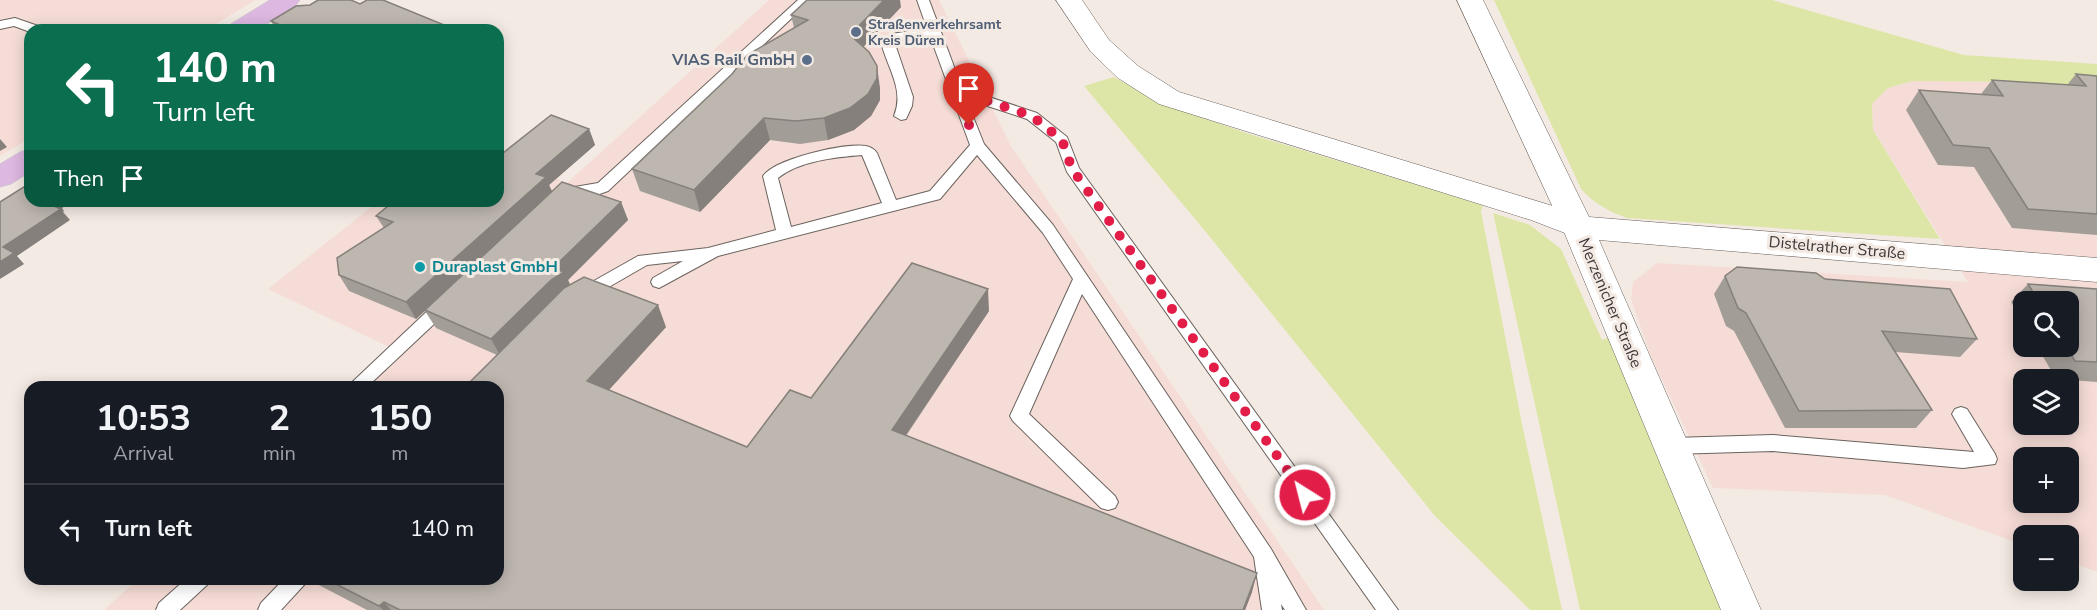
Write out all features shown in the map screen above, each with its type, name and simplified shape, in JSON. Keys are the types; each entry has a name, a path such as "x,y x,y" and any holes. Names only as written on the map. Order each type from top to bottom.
{"main road":[{"path":"249,24 287,0"},
{"path":"0,177 24,163"}],"street":[{"name":"Distelrather Straße","path":"1070,0 1100,46 1128,72 1169,98 1542,213 1578,227 2097,270"},
{"name":"Merzenicher Straße","path":"1470,0 1578,227 1741,610"}],"lane":[{"path":"556,203 570,193 594,191 603,187 805,0"},
{"path":"923,0 977,146 1048,229 1264,555 1296,610"},
{"path":"0,25 15,22 24,25"},
{"path":"901,116 907,101 888,42 897,37 934,31"},
{"path":"955,90 1032,116 1062,140 1072,169 1388,610"},
{"path":"567,304 644,260 713,252 934,195 977,146"},
{"path":"785,234 770,176 789,166 864,150 870,153 891,206"},
{"path":"659,282 713,252"},
{"path":"1081,279 1019,416 1108,502"},
{"path":"363,381 452,297"},
{"path":"1672,446 1773,443 1963,460 1988,459 1960,414"},
{"path":"1264,555 1272,610"},
{"path":"166,610 193,585"},
{"path":"268,610 291,585"}],"shaded area":[{"path":"0,0 255,0 216,24 24,24 24,142 0,156"},
{"path":"769,0 939,0 1011,146 1324,610 104,610 131,585 504,585 504,381 352,381 389,347 268,289 371,207 504,207 504,157 567,183"},
{"path":"1913,81 2023,82 2097,87 2097,572 2079,565 2079,525 2013,525 2013,541 1885,495 1713,488 1650,354 1631,299 1633,282 1657,263 1968,282 1873,130 1872,104 1888,88"}],"green space":[{"path":"1494,0 1772,0 1964,55 2097,64 2097,87 2023,82 1913,81 1888,88 1872,104 1873,130 1940,239 1627,218 1602,207 1581,189"},
{"path":"1114,77 1156,101 1249,134 1483,205 1481,211 1522,424 1562,610 1530,610 1435,516 1205,231 1084,86"},
{"path":"1493,213 1530,225 1561,249 1602,340 1610,337 1722,610 1580,610"}],"building":[{"path":"318,0 351,0 360,4 367,0 383,0 442,24 278,24 271,21 296,6 310,5"},
{"path":"807,0 884,0 850,35 869,52 877,66 877,78 868,94 850,108 824,118 796,121 764,118 694,190 632,169 732,74 747,55 808,20 791,15"},
{"path":"2076,74 2097,76 2097,214 2028,209 1989,148 1953,145 1919,90 2003,96 1992,80 2086,86"},
{"path":"551,115 589,129 536,174 546,177 406,302 339,275 337,258 393,222 376,216 387,207 504,207 504,152"},
{"path":"562,182 621,202 553,268 564,272 551,280 491,339 425,310"},
{"path":"24,187 24,207 61,209 3,247 14,253 0,262 0,202"},
{"path":"912,263 988,289 892,430 1257,573 1243,610 400,610 384,602 379,606 338,585 504,585 504,381 471,381 564,288 584,277 658,305 587,381 747,447 790,390 811,398"},
{"path":"1737,267 1816,273 1825,279 1950,289 1977,339 1882,331 1932,410 1799,411 1746,313 1738,308 1725,276"},
{"path":"2028,284 2097,289 2097,362 2075,361 2073,357 2079,357 2079,291 2032,291"}],"place":[{"name":"Straßenverkehrsamt Kreis Düren","path":"856,32"},
{"name":"VIAS Rail GmbH","path":"807,60"},
{"name":"Duraplast GmbH","path":"420,267"}],"route":[{"path":"969,125 955,90 1032,116 1062,140 1072,169 1305,495"}]}
